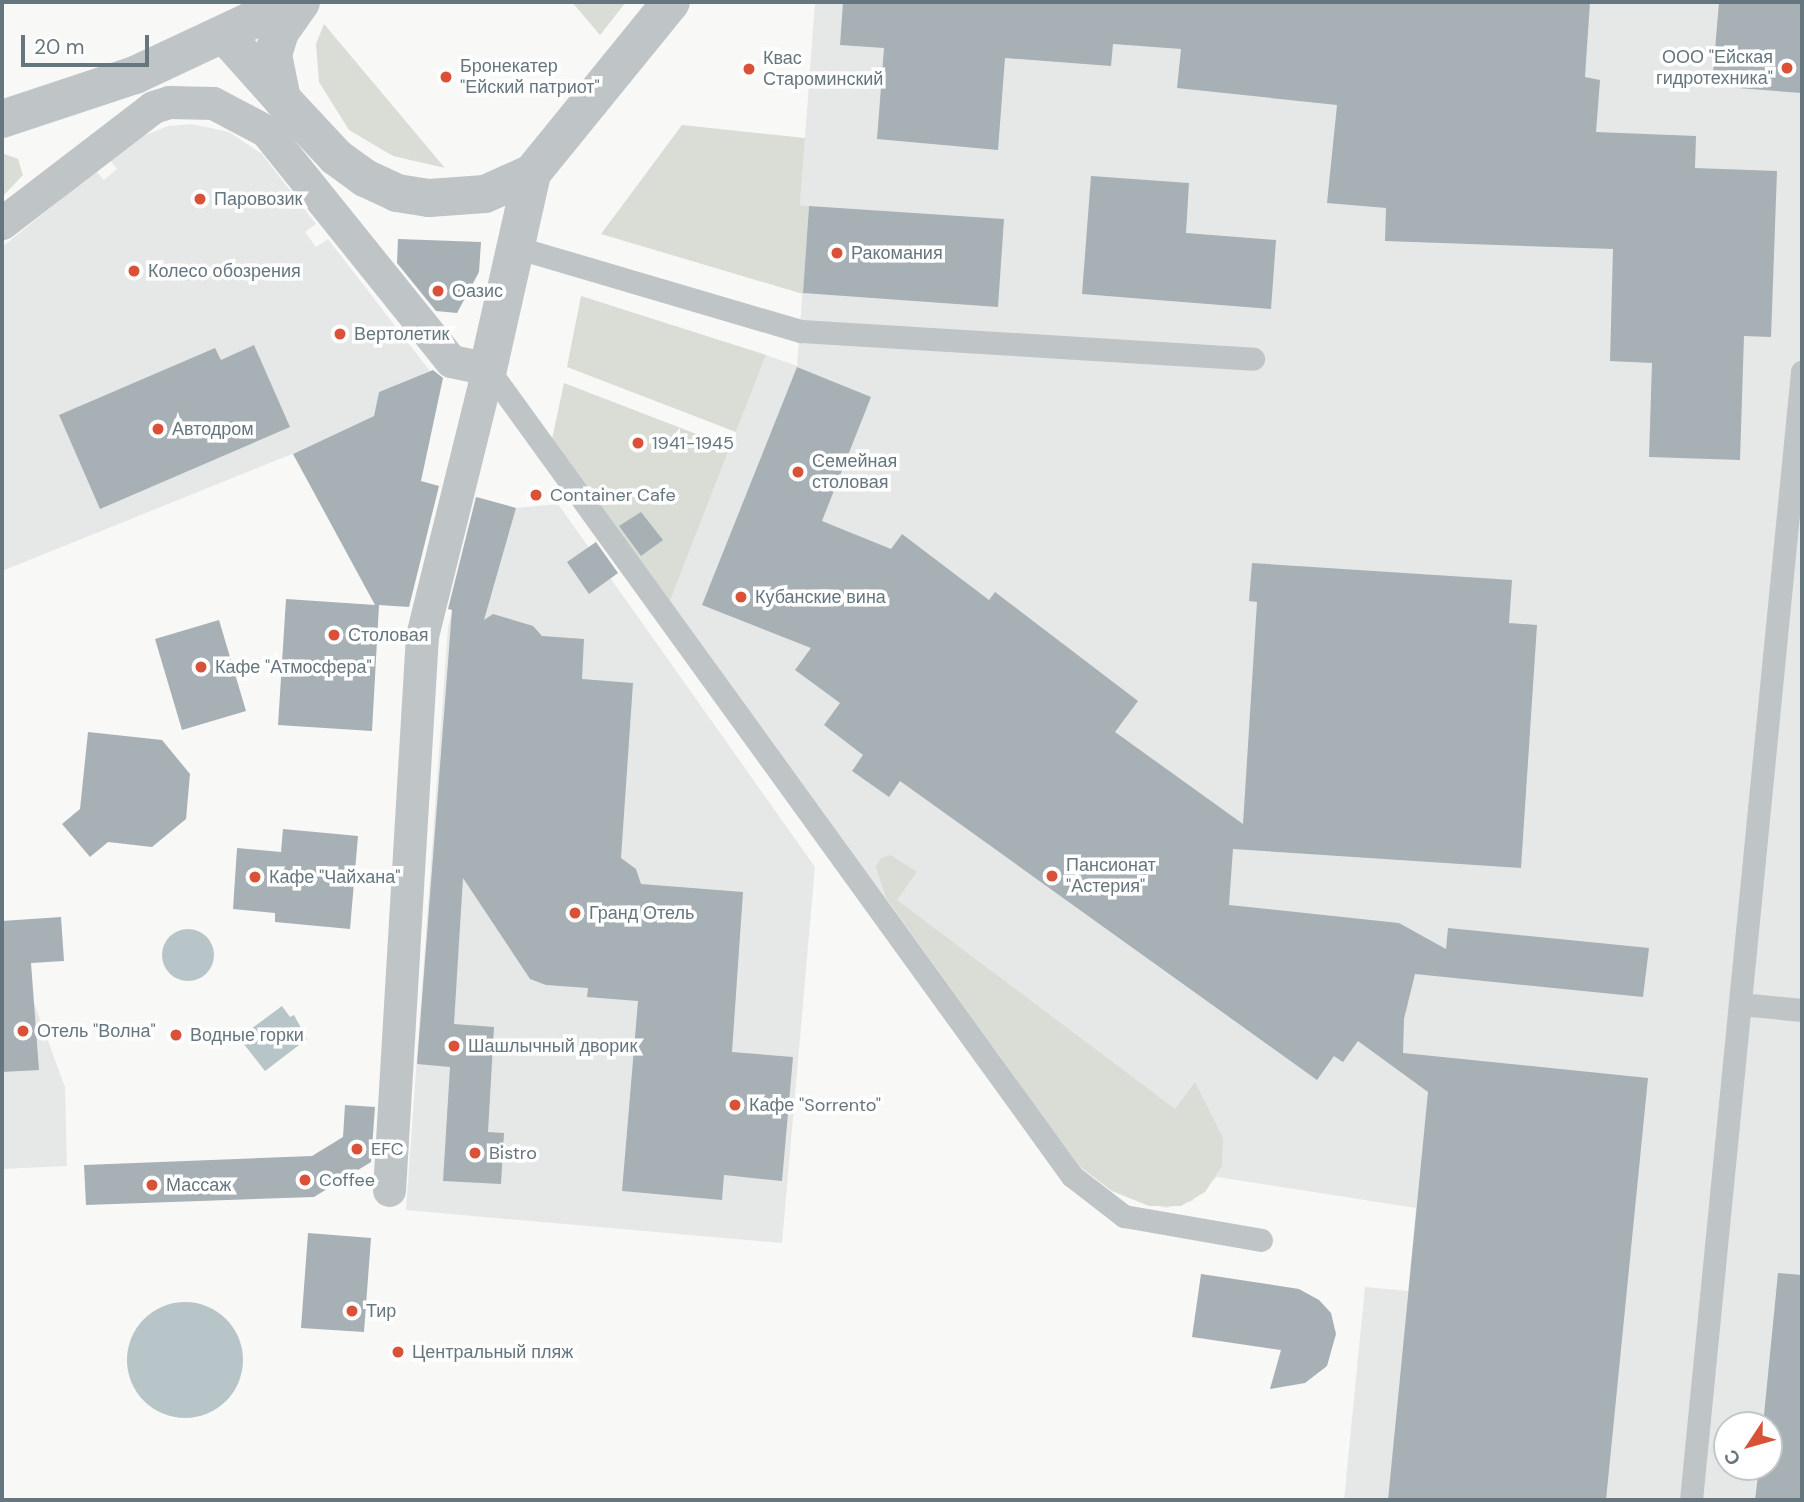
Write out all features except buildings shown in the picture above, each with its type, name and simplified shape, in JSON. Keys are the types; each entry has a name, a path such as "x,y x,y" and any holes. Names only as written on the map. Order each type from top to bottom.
{"street":[{"path":"2,119 135,75 291,2"},
{"path":"282,99 273,55 280,32 301,2"},
{"path":"389,1190 422,635 488,369 532,173 671,2"},
{"path":"224,34 336,157 397,193 429,198 485,194 532,173"},
{"path":"2,223 153,107 169,102 213,103 266,131 451,361 488,369"}],"lane":[{"path":"515,247 801,331 1253,359"},
{"path":"488,369 1072,1176 1124,1216 1261,1240"},
{"path":"1691,1500 1802,370"},
{"path":"1740,1004 1802,1010"}],"shaded area":[{"path":"572,2 626,2 600,35"},
{"path":"815,2 1802,2 1802,1500 1344,1500 1365,1287 1408,1291 1416,1208 1217,1177 1192,1201 1166,1208 1112,1191 1079,1166 670,601 766,355 797,366 809,206 800,205"},
{"path":"324,24 445,168 393,156 349,130 319,82 316,44"},
{"path":"192,124 229,132 262,154 316,224 305,232 316,247 328,239 430,371 379,392 374,416 297,452 2,571 2,247 96,171 104,180 117,169 110,160 134,140 168,126"},
{"path":"682,125 805,138 800,205 809,206 803,294 601,234"},
{"path":"2,153 18,159 23,175 2,197"},
{"path":"581,296 766,355 736,432 567,367"},
{"path":"564,383 730,447 670,601 552,439"},
{"path":"481,498 516,508 558,504 815,867 782,1243 406,1210 448,627"},
{"path":"891,855 917,872 897,900 1175,1109 1195,1082 1223,1138 1222,1166 1205,1192 1181,1206 1149,1206 1112,1191 1079,1166 886,898 876,867 881,858"},
{"path":"188,929 207,936 214,955 207,974 188,981 169,974 162,955 169,936"},
{"name":"Отель \"Волна\"","path":"23,973 65,1087 67,1166 2,1169 2,974"},
{"path":"282,1006 290,1017 294,1015 307,1039 265,1071 239,1038"},
{"path":"185,1302 207,1306 226,1319 239,1338 243,1360 239,1382 226,1401 207,1414 185,1418 163,1414 144,1401 131,1382 127,1360 131,1338 144,1319 163,1306"}],"place":[{"name":"ООО \"Ейская гидротехника\"","path":"1787,68"},
{"name":"Квас Староминский","path":"749,69"},
{"name":"Бронекатер \"Ейский патриот\"","path":"446,77"},
{"name":"Паровозик","path":"200,199"},
{"name":"Ракомания","path":"837,253"},
{"name":"Колесо обозрения","path":"134,271"},
{"name":"Оазис","path":"438,291"},
{"name":"Вертолетик","path":"340,334"},
{"name":"Автодром","path":"158,429"},
{"name":"1941-1945","path":"638,443"},
{"name":"Семейная столовая","path":"798,472"},
{"name":"Container Cafe","path":"536,495"},
{"name":"Кубанские вина","path":"741,597"},
{"name":"Столовая","path":"334,635"},
{"name":"Кафе \"Атмосфера\"","path":"201,667"},
{"name":"Пансионат \"Астерия\"","path":"1052,876"},
{"name":"Кафе \"Чайхана\"","path":"255,877"},
{"name":"Гранд Отель","path":"575,913"},
{"name":"Отель \"Волна\"","path":"23,1031"},
{"name":"Водные горки","path":"176,1035"},
{"name":"Шашлычный дворик","path":"454,1046"},
{"name":"Кафе \"Sorrento\"","path":"735,1105"},
{"name":"EFC","path":"357,1149"},
{"name":"Bistro","path":"475,1153"},
{"name":"Coffee","path":"305,1180"},
{"name":"Массаж","path":"152,1185"},
{"name":"Тир","path":"352,1311"},
{"name":"Центральный пляж","path":"398,1352"}]}
